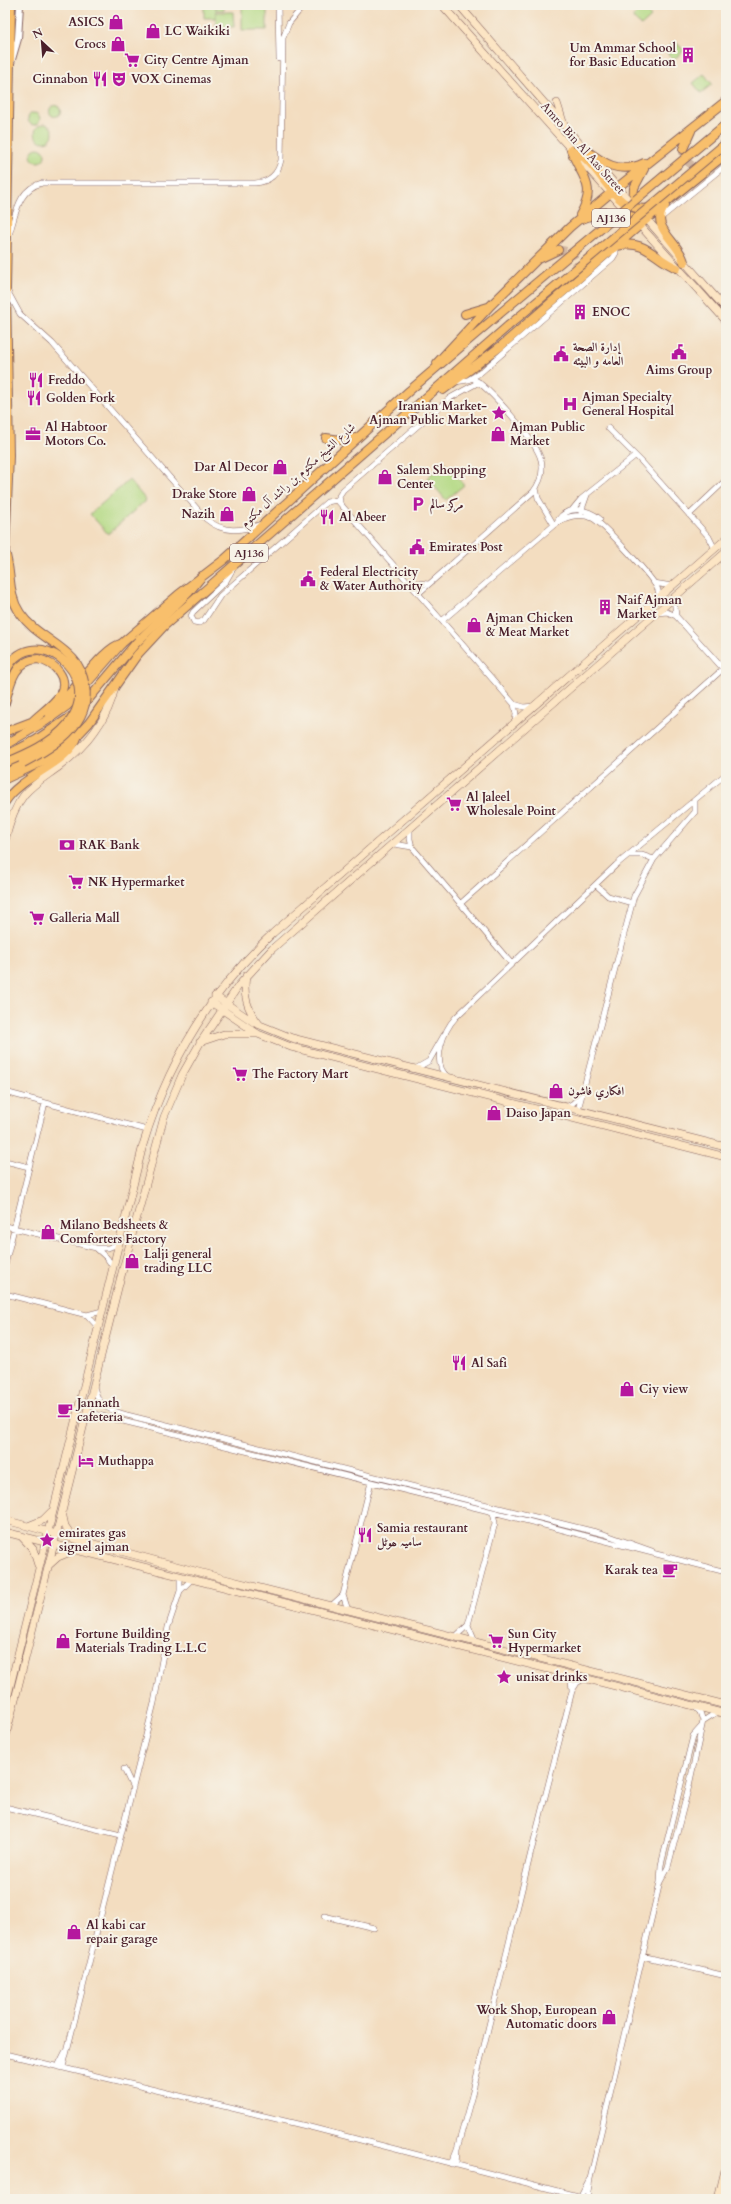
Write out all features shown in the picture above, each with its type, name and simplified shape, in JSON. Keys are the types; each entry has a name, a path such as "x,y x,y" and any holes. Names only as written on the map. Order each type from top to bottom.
{"main road":[{"path":"5,771 51,748 69,732 83,711 86,689 81,671 72,658 36,632 19,612 10,589 8,564 5,552 9,456 6,289 11,5"},
{"name":"Amro Bin Al Aas Street","path":"442,5 571,150"},
{"name":"Amro Bin Al Aas Street","path":"459,5 583,148 614,188"},
{"path":"495,46 505,45"},
{"path":"428,374 444,354 489,307 575,222 614,188 726,101"},
{"path":"557,103 564,127"},
{"name":"شارع الشيخ مكتوم بن راشد آل مكتوم","path":"5,745 46,721 67,706 121,644 225,558 428,374 726,124"},
{"path":"683,149 692,128"},
{"name":"شارع الشيخ مكتوم بن راشد آل مكتوم","path":"5,779 48,759 78,735 89,724 115,684 149,640 427,399 508,326 726,143"},
{"path":"583,148 604,164 619,169 631,168 650,160"},
{"path":"571,150 583,158 614,188 640,226 681,265 697,275 726,309"},
{"path":"571,150 586,178 589,188 586,202 575,222"},
{"path":"427,399 454,382 501,346 670,199 726,154"},
{"path":"616,246 625,231 634,188 650,160"},
{"path":"701,167 714,164"},
{"path":"634,188 638,201 645,206 654,207"},
{"path":"575,222 601,212 614,212 654,207 670,199"},
{"path":"670,199 661,211 660,222 662,229 680,252 681,265"},
{"path":"630,210 647,220 726,321"},
{"path":"616,246 629,244 641,246 652,251 668,264 681,265"},
{"path":"531,265 558,250"},
{"path":"590,268 590,277"},
{"path":"565,289 576,271"},
{"path":"546,316 548,304"},
{"path":"465,314 489,307"},
{"path":"326,438 341,440 356,438"},
{"path":"5,1707 147,1130 173,1064 189,1036 213,999 237,969 273,933 726,539"},
{"path":"5,1739 86,1412 160,1131 177,1085 200,1042 246,976 289,933 420,822 726,552"},
{"path":"5,756 48,733 76,713 95,694 136,644 189,592 202,576"},
{"path":"5,732 30,724 64,702 110,649 121,644"},
{"path":"5,674 12,661 22,653 34,650 46,651 58,656 70,666 80,690 77,708 67,725 43,745 5,763"},
{"path":"5,703 12,677 23,664 38,659 55,667 62,677 61,692 51,706 30,724"},
{"path":"5,840 11,820 20,801 34,786 68,760 91,736 112,699 115,684"},
{"path":"5,802 16,787 69,751 78,735"},
{"path":"420,822 420,812 446,788 454,777"},
{"path":"246,976 245,991 247,1004 260,1026"},
{"path":"213,999 258,1034 291,1047 726,1157"},
{"path":"224,1007 260,1026 297,1039 726,1148"},
{"path":"200,1042 224,1034 258,1034"},
{"path":"533,1109 541,1107 570,1113 578,1110"},
{"path":"698,1150 706,1145 726,1148"},
{"path":"26,1526 43,1520 54,1508"},
{"path":"62,1510 65,1526 74,1539"},
{"path":"5,1520 221,1578 726,1705"},
{"path":"5,1532 726,1714"},
{"path":"21,1536 33,1549 38,1569"},
{"path":"47,1568 58,1557 77,1550"},
{"path":"180,1577 188,1573 214,1579 221,1578"},
{"path":"543,1668 554,1667 575,1672 580,1668"},
{"path":"718,2199 726,2166"}],"street":[{"path":"11,64 18,39 20,5"},
{"path":"278,5 279,57 282,66"},
{"path":"8,238 22,196 30,187 42,183 255,183 267,180 277,172 281,160 282,66 285,30 293,16 304,5"},
{"path":"660,222 665,214 726,165"},
{"path":"454,382 472,378 546,316 614,257 616,246"},
{"path":"6,289 25,320 52,343 206,519 216,526 230,530 244,529 262,523"},
{"path":"419,593 536,488 542,471 542,462 537,450 488,390 472,378"},
{"path":"340,501 340,494 342,490 450,398 479,382"},
{"path":"608,428 711,539 715,549"},
{"path":"443,620 555,523 562,515 572,510 578,501 635,456"},
{"path":"689,515 726,480"},
{"path":"536,488 538,498 555,523"},
{"path":"581,513 587,494"},
{"path":"235,564 226,581 193,612 191,616 194,622 199,623 204,620 220,596 327,502 332,499 340,501 514,704 516,714 514,724"},
{"path":"572,510 597,517 653,583 659,598"},
{"path":"555,523 581,513"},
{"path":"408,582 428,584"},
{"path":"653,583 672,586"},
{"path":"674,598 676,616"},
{"path":"460,904 725,670 676,616 667,612 657,613"},
{"path":"514,704 524,707 535,706"},
{"path":"415,1069 429,1061 456,1017 511,963 628,855 726,774"},
{"path":"578,1110 632,903 654,859 695,812 694,800"},
{"path":"410,830 412,847 511,963"},
{"path":"394,844 412,847"},
{"path":"628,855 642,855 654,859"},
{"path":"596,886 608,896 632,903"},
{"path":"446,1033 439,1062 443,1072 449,1077"},
{"path":"5,1092 147,1130"},
{"path":"565,1107 572,1104 581,1096"},
{"path":"5,1265 45,1103"},
{"path":"5,1161 29,1167"},
{"path":"5,1226 96,1248 108,1248 118,1244"},
{"path":"96,1248 104,1254 113,1267"},
{"path":"5,1294 87,1315 102,1311"},
{"path":"87,1315 98,1327"},
{"path":"94,1384 97,1397 101,1404 108,1409 127,1415 604,1534 641,1546 660,1555"},
{"path":"86,1412 493,1512 726,1572"},
{"path":"125,1422 127,1415"},
{"path":"348,1610 343,1595 372,1482"},
{"path":"454,1637 468,1626 495,1523 493,1512"},
{"path":"495,1523 505,1516"},
{"path":"60,2066 65,2052 154,1703 168,1627 180,1591 180,1577"},
{"path":"180,1591 191,1580"},
{"path":"331,1606 343,1595"},
{"path":"468,1626 475,1642"},
{"path":"565,1673 571,1681 572,1691"},
{"path":"456,2165 457,2150 572,1691 577,1683 585,1678"},
{"path":"660,1882 667,1871 701,1736 703,1721 700,1712 693,1706"},
{"path":"703,1721 717,1712"},
{"path":"5,2054 60,2066 588,2199 590,2179 660,1882 660,1869 692,1740 695,1732 701,1727"},
{"path":"124,1770 133,1788"},
{"path":"5,1807 121,1835"},
{"path":"324,1916 374,1928"},
{"path":"642,1956 726,1976"},
{"path":"450,2164 457,2150"},
{"path":"580,2197 590,2179"}],"green space":[{"path":"204,5 215,5 216,9 216,5 224,5 224,10 216,10 215,18 204,18"},
{"path":"242,5 267,5 267,30 242,30"},
{"path":"643,8 651,17 641,26 632,17"},
{"path":"216,12 233,12 234,27 216,27"},
{"path":"675,41 684,51 673,60 665,50"},
{"path":"704,74 712,84 701,93 693,83"},
{"path":"53,106 57,106 59,107 59,115 53,116 50,113 50,109"},
{"path":"34,113 38,115 40,119 38,123 34,125 30,123 28,119 30,115"},
{"path":"44,124 50,127 53,133 50,139 44,142 38,139 35,133 38,127"},
{"path":"35,148 41,148 45,152 45,158 41,162 35,162 31,158 31,152"},
{"path":"444,462 464,485 446,500 427,478"},
{"path":"129,480 146,500 108,534 90,514"}],"tunnel":[{"path":"683,149 686,160 694,166 701,167"},
{"path":"558,250 567,251 573,255 577,266 576,271"}],"place":[{"name":"ASICS","path":"116,22"},
{"name":"LC Waikiki","path":"153,31"},
{"name":"Crocs","path":"118,44"},
{"name":"Um Ammar School for Basic Education","path":"688,55"},
{"name":"City Centre Ajman","path":"132,60"},
{"name":"Cinnabon","path":"100,79"},
{"name":"VOX Cinemas","path":"119,79"},
{"name":"ENOC","path":"580,312"},
{"name":"Aims Group","path":"679,352"},
{"name":"إدارة الصحة العامه و البيئه","path":"561,354"},
{"name":"Freddo","path":"36,380"},
{"name":"Golden Fork","path":"34,398"},
{"name":"Ajman Specialty General Hospital","path":"570,404"},
{"name":"Iranian Market- Ajman Public Market","path":"499,413"},
{"name":"Al Habtoor Motors Co.","path":"33,434"},
{"name":"Ajman Public Market","path":"498,434"},
{"name":"Dar Al Decor","path":"280,467"},
{"name":"Salem Shopping Center","path":"385,477"},
{"name":"Drake Store","path":"249,494"},
{"name":"مركز سالم","path":"418,504"},
{"name":"Nazih","path":"227,514"},
{"name":"Al Abeer","path":"327,517"},
{"name":"Emirates Post","path":"417,547"},
{"name":"Federal Electricity & Water Authority","path":"308,579"},
{"name":"Naif Ajman Market","path":"605,607"},
{"name":"Ajman Chicken & Meat Market","path":"474,625"},
{"name":"Al Jaleel Wholesale Point","path":"454,804"},
{"name":"RAK Bank","path":"67,845"},
{"name":"NK Hypermarket","path":"76,882"},
{"name":"Galleria Mall","path":"37,918"},
{"name":"The Factory Mart","path":"240,1074"},
{"name":"افكاري فاشون","path":"556,1091"},
{"name":"Daiso Japan","path":"494,1113"},
{"name":"Milano Bedsheets & Comforters Factory","path":"48,1232"},
{"name":"Lalji general trading LLC","path":"132,1261"},
{"name":"Al Safi","path":"459,1363"},
{"name":"Ciy view","path":"627,1389"},
{"name":"Jannath cafeteria","path":"65,1410"},
{"name":"Muthappa","path":"86,1461"},
{"name":"Samia restaurant سامیہ ھوٹل","path":"365,1535"},
{"name":"emirates gas signel ajman","path":"47,1540"},
{"name":"Karak tea","path":"670,1570"},
{"name":"Fortune Building Materials Trading L.L.C","path":"63,1641"},
{"name":"Sun City Hypermarket","path":"496,1641"},
{"name":"unisat drinks","path":"504,1677"},
{"name":"Al kabi car repair garage","path":"74,1932"},
{"name":"Work Shop, European Automatic doors","path":"609,2017"}]}
